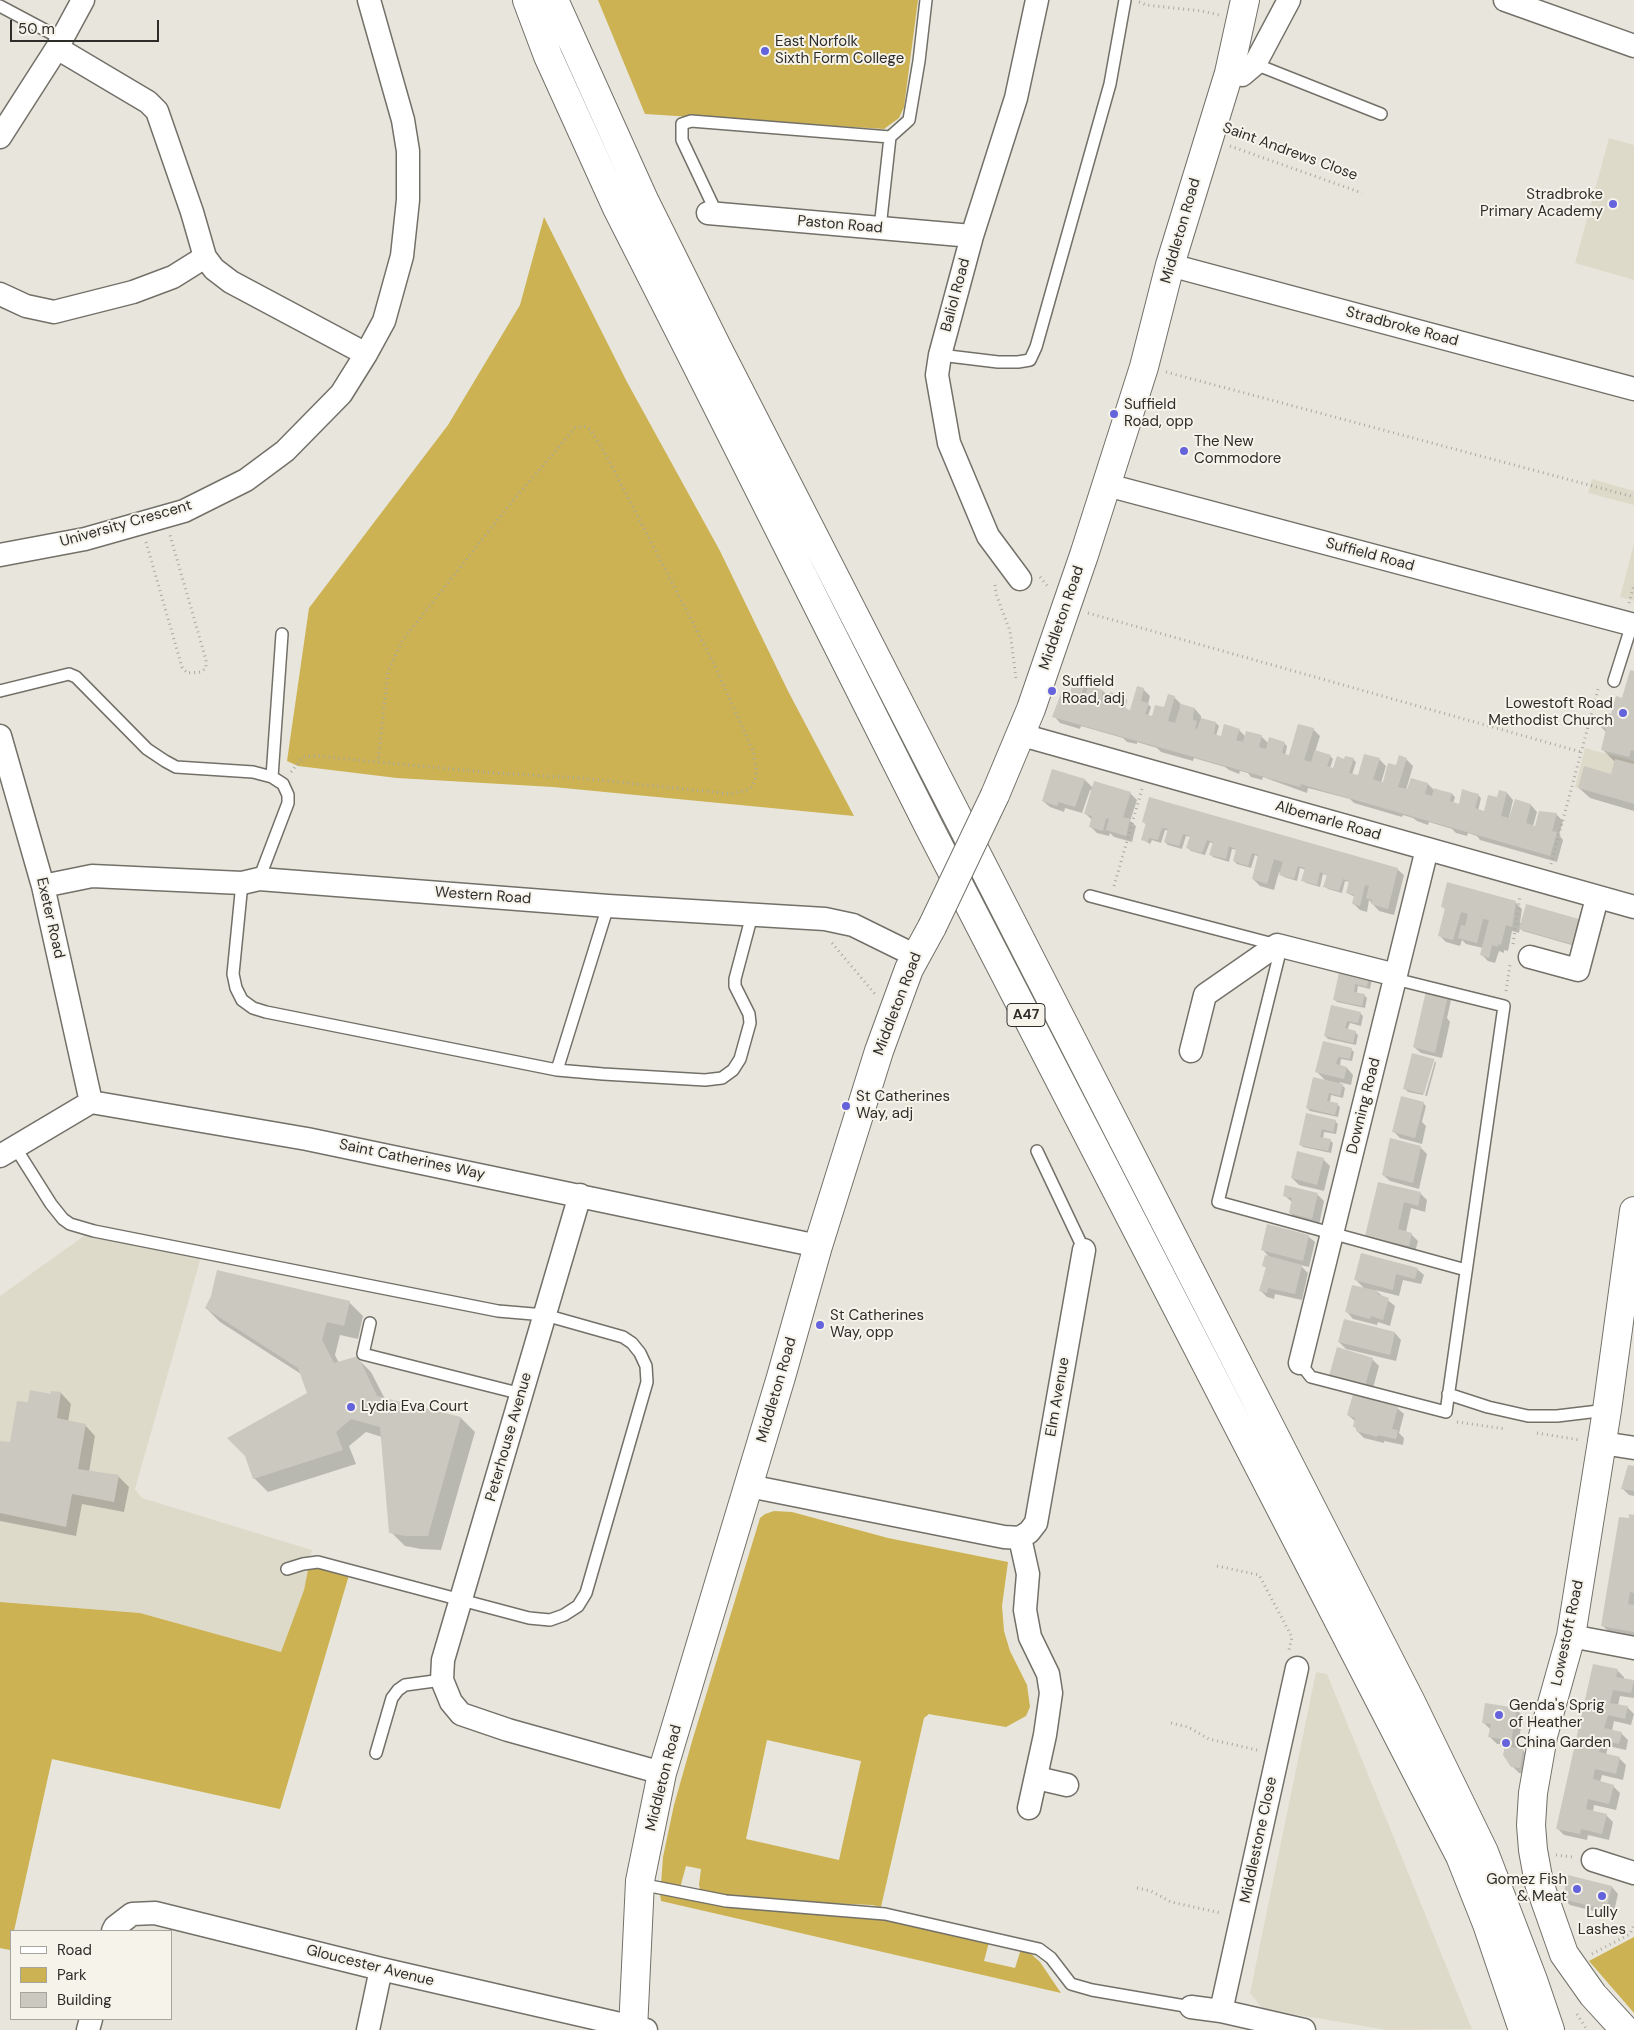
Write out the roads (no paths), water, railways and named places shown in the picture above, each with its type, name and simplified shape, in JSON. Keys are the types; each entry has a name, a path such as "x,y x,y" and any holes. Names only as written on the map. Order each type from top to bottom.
{"main road":[{"name":"A47","path":"526,0 548,56 617,208 932,834 1460,1856 1487,1924 1524,2030"},
{"name":"A47","path":"554,0 644,200 712,338 1410,1700 1476,1834 1533,1980 1550,2030"},
{"name":"Middleton Road","path":"637,2029 640,1884 662,1773 749,1486 818,1246 879,1051 916,956 932,927 1022,735 1144,367 1170,265 1229,73 1243,10"},
{"name":"Lowestoft Road","path":"1625,2030 1593,1996 1564,1954 1539,1883 1531,1825 1534,1783 1543,1736 1570,1636 1602,1443 1633,1227"}],"street":[{"path":"0,137 59,44 83,0"},
{"name":"University Crescent","path":"0,556 85,539 184,511 246,480 284,451 341,394 384,321 394,291 402,256 408,200 408,151 403,120 369,0"},
{"name":"Baliol Road","path":"1020,579 988,536 948,443 937,375 940,355 972,236 1016,98 1037,0"},
{"path":"1229,73 1242,75 1255,64 1289,0"},
{"path":"1518,2 1634,46"},
{"path":"59,44 148,102 157,111 192,212 205,257 214,269 231,282 366,354"},
{"name":"Paston Road","path":"713,214 972,236"},
{"path":"0,294 26,306 54,312 133,292 173,277 205,257"},
{"name":"Stradbroke Road","path":"1170,265 1634,389"},
{"name":"Suffield Road","path":"1106,486 1633,625"},
{"name":"Albemarle Road","path":"1022,735 1596,898 1634,907"},
{"name":"Exeter Road","path":"0,736 8,794 44,886 91,1102"},
{"name":"Downing Road","path":"1300,1363 1427,849"},
{"name":"Western Road","path":"44,886 92,876 250,881 825,919 852,926 916,956"},
{"path":"1517,956 1578,970 1596,898"},
{"path":"1191,1050 1205,995 1277,945 1396,977"},
{"path":"7,1152 91,1102"},
{"name":"Saint Catherines Way","path":"91,1102 307,1139 818,1246"},
{"name":"Peterhouse Avenue","path":"580,1195 462,1601 443,1660 442,1680 451,1702 461,1714 508,1730 662,1773"},
{"name":"Elm Avenue","path":"1020,1538 1029,1532 1036,1523 1084,1250"},
{"path":"1602,1443 1634,1448"},
{"path":"749,1486 1004,1537 1020,1538 1025,1553 1028,1574 1026,1610 1030,1638 1048,1674 1051,1693 1037,1778 1029,1808"},
{"path":"1570,1636 1634,1648"},
{"name":"Middlestone Close","path":"1221,2011 1297,1668"},
{"path":"1037,1778 1067,1785"},
{"path":"1593,1860 1634,1872"},
{"name":"Gloucester Avenue","path":"114,1930 132,1914 154,1913 637,2029"},
{"path":"368,2030 381,1969"},
{"path":"1191,2007 1221,2011 1304,2030"}],"lane":[{"path":"880,228 890,137 909,120 919,61 926,0"},
{"path":"940,355 998,362 1030,360 1036,347 1110,84 1125,0"},
{"path":"0,6 59,44"},
{"path":"1255,64 1382,114"},
{"path":"713,214 682,140 682,124 691,120 890,137"},
{"path":"1614,681 1633,625"},
{"path":"272,777 282,634"},
{"path":"0,691 69,674 76,677 148,749 176,767 253,772 272,777 283,784 288,795 288,803 250,881 233,974 236,988 242,1000 254,1008 266,1012 557,1070 705,1080 722,1078 733,1070 740,1059 750,1023 749,1014 736,986 735,979 752,915"},
{"path":"1090,896 1277,945 1279,956 1218,1202 1466,1270"},
{"path":"557,1070 608,906"},
{"path":"1300,1363 1310,1377 1446,1412 1504,1006 1396,977"},
{"path":"1037,1151 1084,1250"},
{"path":"7,1152 63,1219 70,1224 94,1231 498,1311 544,1315 623,1337 632,1343 640,1353 646,1366 646,1382 589,1584 578,1606 564,1615 550,1620 529,1618 318,1562 287,1569"},
{"path":"370,1322 363,1354 522,1394"},
{"path":"1448,1394 1488,1407 1528,1416 1557,1416 1607,1410"},
{"path":"376,1753 392,1698 398,1690 405,1685 442,1680"},
{"path":"640,1884 726,1902 885,1914 1039,1949 1051,1958 1071,1984 1092,1990 1191,2007"}],"place":[{"name":"East Norfolk Sixth Form College","path":"765,51"},
{"name":"Stradbroke Primary Academy","path":"1613,204"},
{"name":"Suffield Road, opp","path":"1114,414"},
{"name":"The New Commodore","path":"1184,451"},
{"name":"Suffield Road, adj","path":"1052,691"},
{"name":"Lowestoft Road Methodist Church","path":"1623,713"},
{"name":"St Catherines Way, adj","path":"846,1106"},
{"name":"St Catherines Way, opp","path":"820,1325"},
{"name":"Lydia Eva Court","path":"351,1407"},
{"name":"Genda's Sprig of Heather","path":"1499,1715"},
{"name":"China Garden","path":"1506,1743"},
{"name":"Gomez Fish & Meat","path":"1577,1889"},
{"name":"Lully Lashes","path":"1602,1896"}]}
